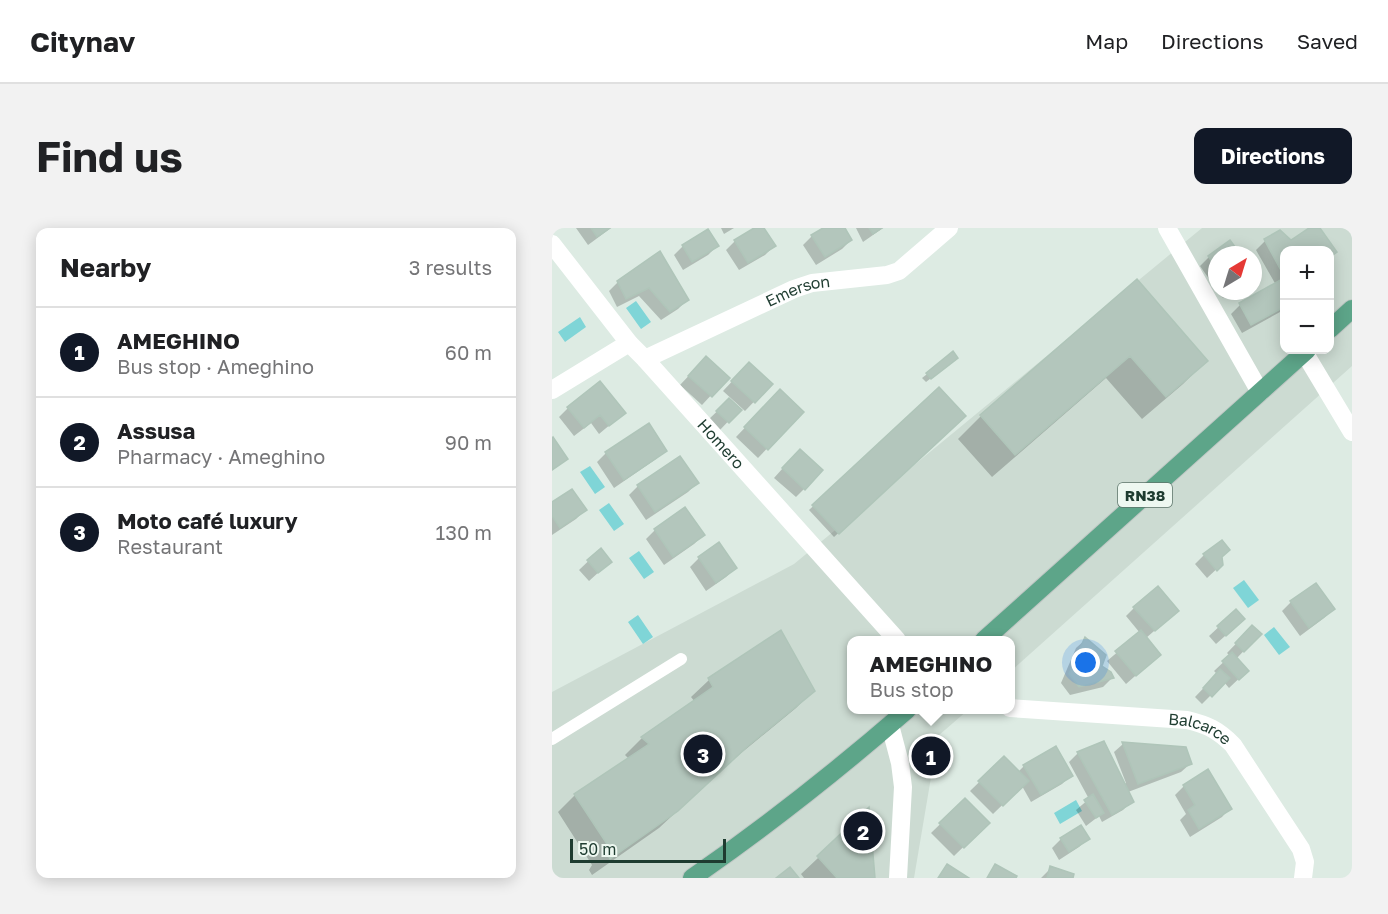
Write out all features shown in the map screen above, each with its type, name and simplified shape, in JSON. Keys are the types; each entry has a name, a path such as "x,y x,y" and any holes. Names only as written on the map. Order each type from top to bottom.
{"main road":[{"path":"1334,325 1352,309"},
{"name":"RN38","path":"988,636 1303,354"},
{"path":"692,878 787,810 902,714"}],"street":[{"name":"Emerson","path":"645,359 794,289 818,282 887,275 899,271 949,228"},
{"path":"1167,228 1260,392"},
{"name":"Homero","path":"552,244 629,343 893,636"},
{"path":"552,390 629,343"},
{"path":"1308,354 1352,432"},
{"name":"Balcarce","path":"1015,708 1187,720 1220,731 1233,745 1301,849 1305,862 1303,878"},
{"path":"890,724 900,763 903,787 898,878"}],"lane":[{"path":"552,739 681,659"}],"shaded area":[{"path":"1202,228 1352,228 1352,366 1015,667 1015,636 847,636 847,714 963,714 938,736 914,878 552,878 552,692 794,564"}],"water":[{"path":"636,301 651,322 641,329 626,308"},
{"path":"580,317 586,327 565,342 558,332"},
{"path":"590,466 605,487 595,494 580,472"},
{"path":"609,503 624,524 614,531 599,510"},
{"path":"639,551 654,572 644,579 629,558"},
{"path":"1244,580 1259,600 1248,608 1233,588"},
{"path":"638,615 653,637 643,644 628,622"},
{"path":"1274,627 1290,647 1279,655 1264,635"},
{"path":"1076,800 1082,811 1060,824 1054,813"}],"building":[{"path":"591,228 610,228 597,237"},
{"path":"754,228 764,228 776,246 748,263 734,240"},
{"path":"823,228 845,228 852,240 825,257 811,235"},
{"path":"869,228 882,228 873,234"},
{"path":"1309,228 1320,228 1333,246 1280,246 1280,269 1264,239 1280,230 1291,240"},
{"path":"708,229 719,246 692,262 682,245"},
{"path":"1230,240 1234,246 1222,246"},
{"path":"660,251 689,300 670,312 649,288 626,299 617,281"},
{"path":"1137,279 1208,361 1166,397 1130,356 1015,455 980,415"},
{"path":"1280,280 1280,309 1251,325 1239,303 1244,300 1262,300 1262,290"},
{"path":"953,351 958,358 931,379 926,373"},
{"path":"706,356 730,378 712,397 688,376"},
{"path":"749,362 773,384 755,403 731,381"},
{"path":"600,381 626,413 609,426 600,415 584,428 567,407"},
{"path":"939,387 966,416 839,534 812,505"},
{"path":"780,389 804,412 768,450 744,427"},
{"path":"729,398 742,410 729,423 716,411"},
{"path":"649,423 667,451 624,480 605,452"},
{"path":"552,438 568,459 552,470"},
{"path":"800,449 823,470 805,490 782,468"},
{"path":"680,456 699,483 655,512 637,485"},
{"path":"572,489 587,510 560,528 552,516 552,502"},
{"path":"685,507 705,535 673,557 654,529"},
{"path":"1222,540 1230,550 1222,557 1223,565 1217,571 1203,554"},
{"path":"719,542 737,568 716,583 698,557"},
{"path":"601,548 612,562 598,573 587,560"},
{"path":"1316,583 1335,609 1309,628 1290,601"},
{"path":"1158,586 1179,611 1155,631 1133,607"},
{"path":"1236,609 1245,619 1226,636 1217,626"},
{"path":"1252,625 1262,634 1244,652 1235,643"},
{"path":"781,630 815,691 748,746 678,811 610,859 606,852 609,847 574,794 649,744 641,737 713,687 708,678"},
{"path":"1141,630 1161,655 1136,676 1115,651"},
{"path":"1085,637 1106,655 1102,666 1111,672 1114,678 1079,687 1069,674"},
{"path":"1232,652 1249,671 1239,680 1222,661"},
{"path":"1220,669 1230,678 1212,697 1203,688"},
{"path":"1104,741 1134,802 1112,815 1077,752"},
{"path":"1122,742 1186,747 1192,764 1138,784"},
{"path":"1056,746 1073,776 1041,795 1023,765"},
{"path":"1004,756 1029,781 1003,806 978,781"},
{"path":"1208,769 1232,809 1199,829 1188,810 1195,805 1183,785"},
{"path":"1093,794 1104,813 1096,818 1084,800"},
{"path":"965,798 990,823 964,848 939,823"},
{"path":"869,807 875,878 837,878 817,856"},
{"path":"1081,825 1090,839 1069,852 1060,838"},
{"path":"947,864 969,878 938,878"},
{"path":"995,864 1017,876 1016,878 987,878"},
{"path":"1050,866 1074,874 1073,878 1047,878"},
{"path":"790,867 799,878 776,878"}],"place":[{"name":"Moto café luxury","path":"703,754"},
{"name":"AMEGHINO","path":"931,756"},
{"name":"Assusa","path":"863,831"}]}
